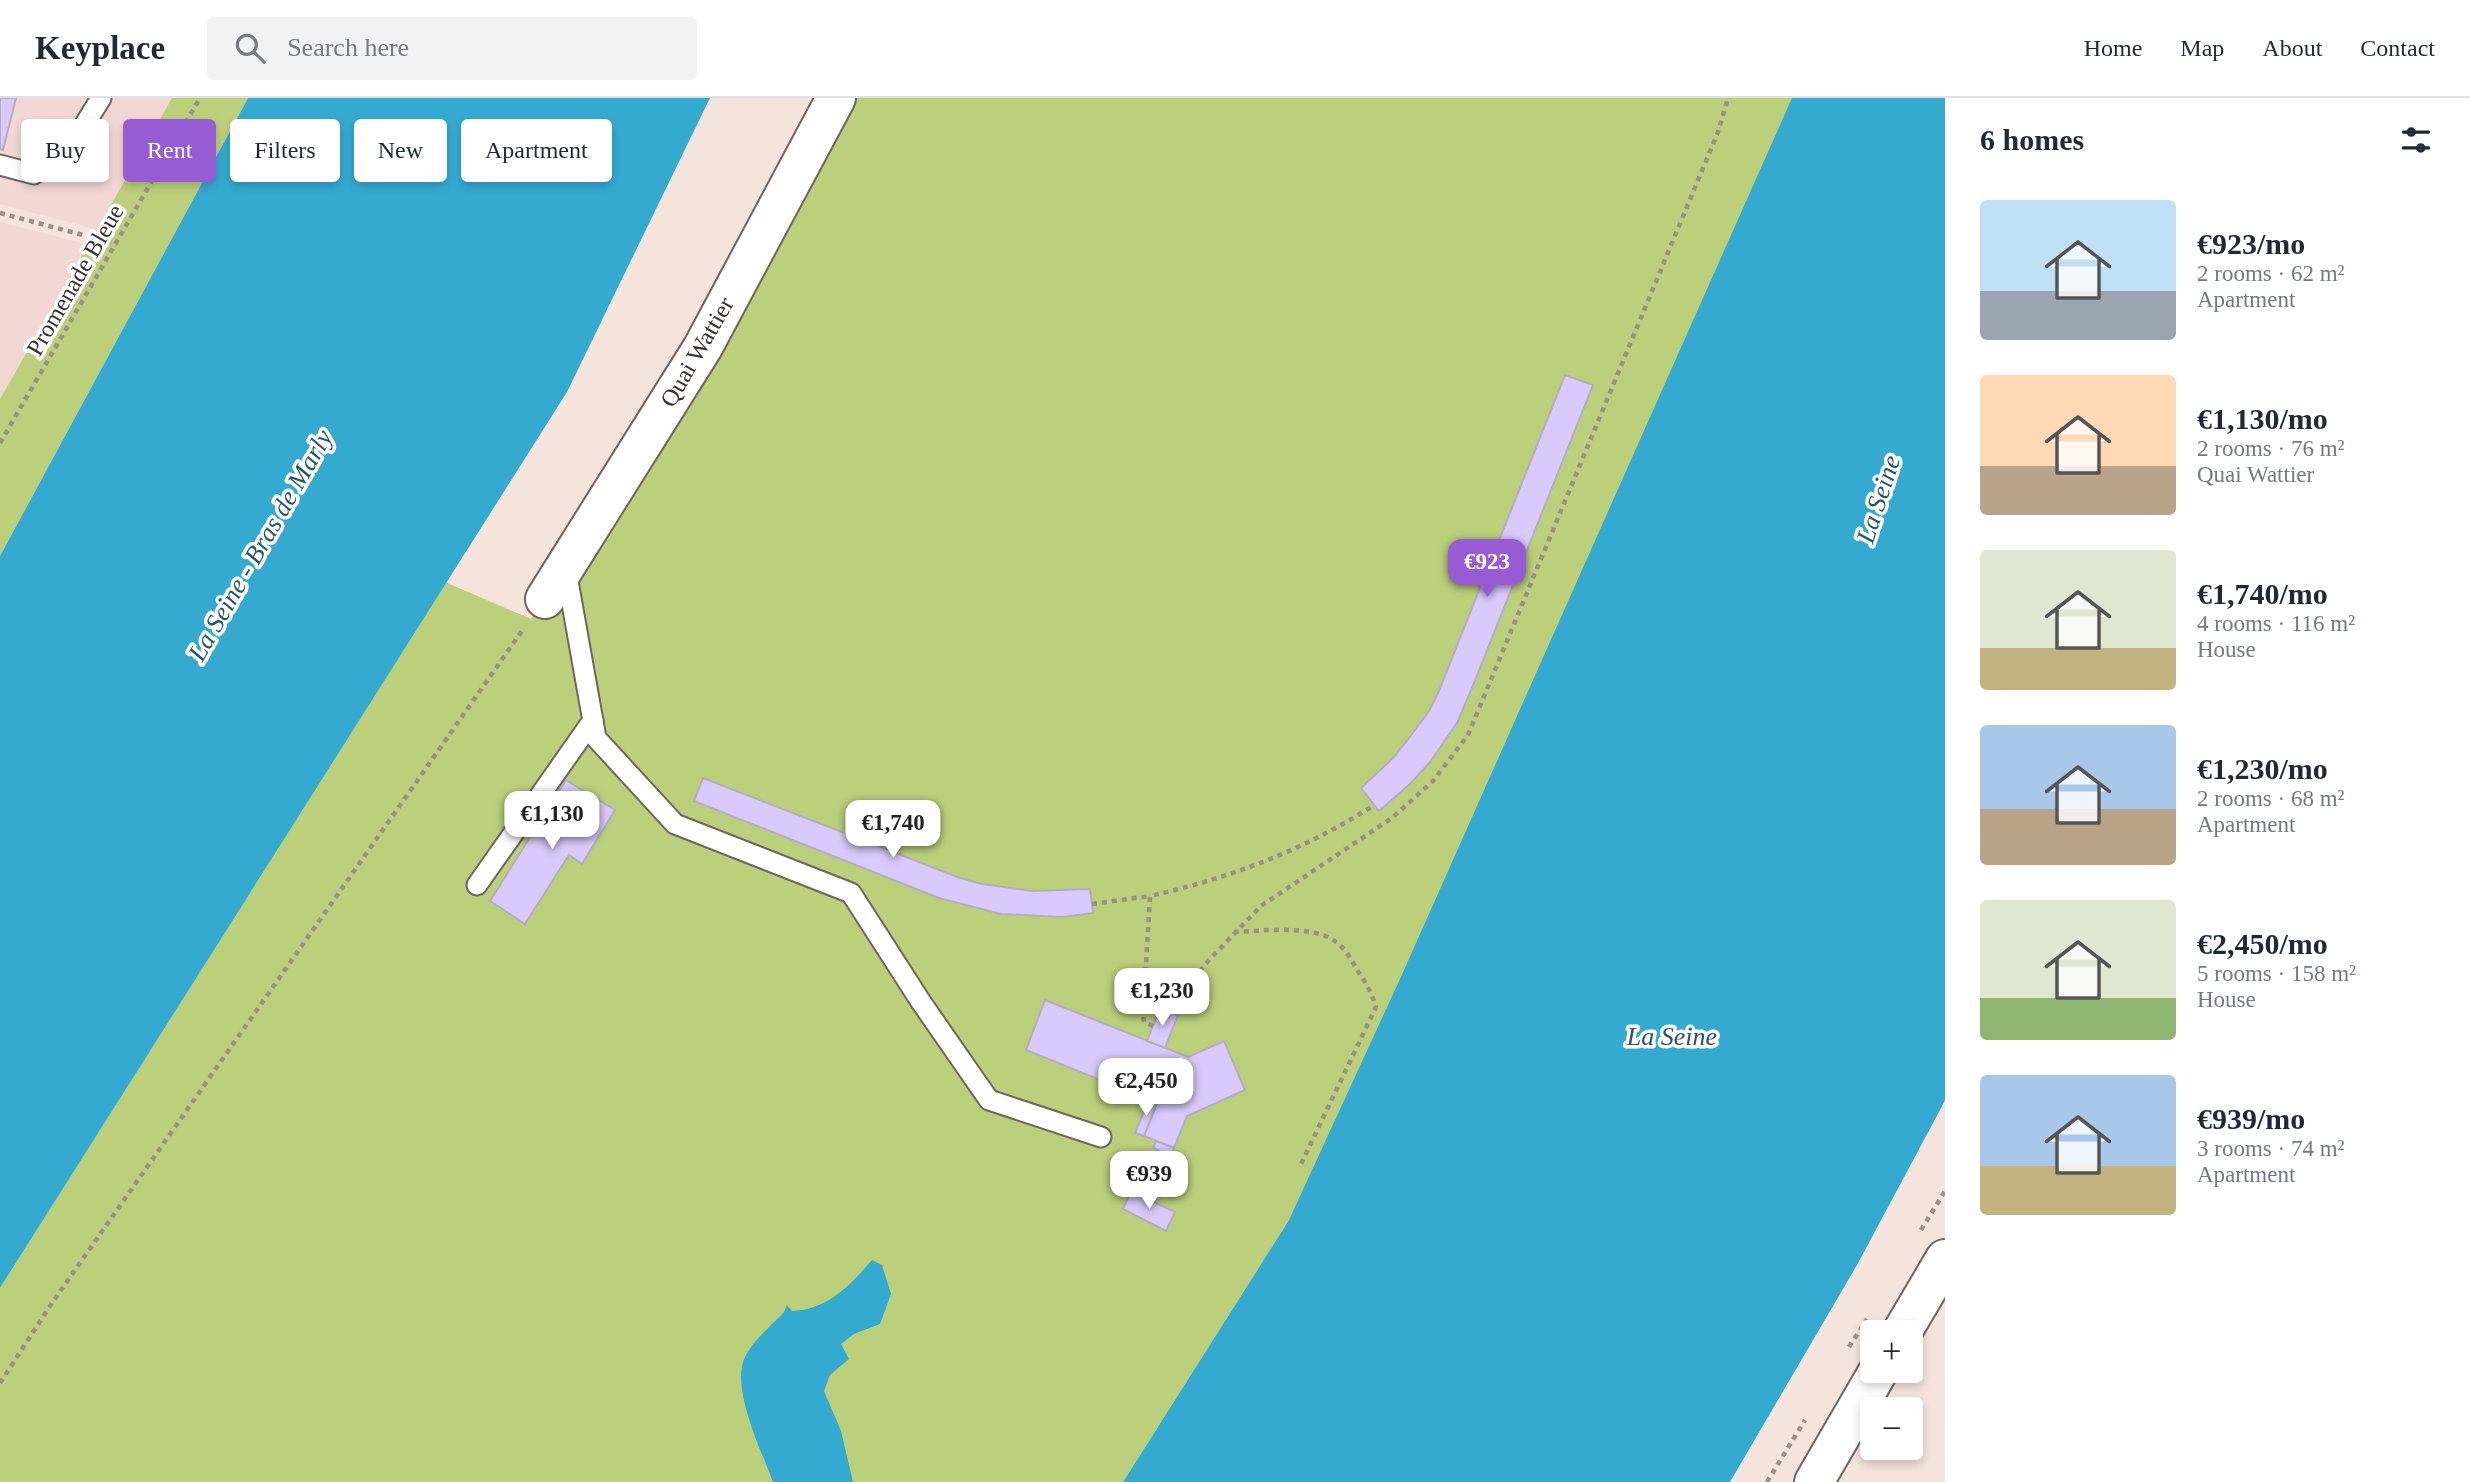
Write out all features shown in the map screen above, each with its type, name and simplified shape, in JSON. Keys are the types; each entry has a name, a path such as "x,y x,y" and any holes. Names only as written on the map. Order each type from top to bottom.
{"street":[{"name":"Quai Wattier","path":"545,598 703,347 836,98"},
{"path":"1906,1320 1931,1248"},
{"path":"1814,1482 1871,1383"}],"lane":[{"path":"0,164 34,174 72,145 101,98"},
{"path":"565,567 596,738 676,824 851,894 989,1100 1101,1136"},
{"path":"477,885 593,720"}],"path":[{"name":"Promenade Bleue","path":"0,443 200,98"},
{"path":"1171,1012 1189,984 1234,932 1261,906 1392,818 1433,780 1468,735 1718,132 1728,98"},
{"path":"0,214 117,244"},
{"path":"0,1383 52,1303 545,598"},
{"path":"1092,904 1150,896 1201,884 1253,867 1315,840 1374,805"},
{"path":"1150,896 1143,1016 1144,1022 1153,1026"},
{"path":"1234,932 1315,932 1336,941 1346,952 1372,995 1376,1007 1301,1164"},
{"path":"1931,1248 1945,1191"},
{"path":"1845,1354 1874,1307"},
{"path":"1767,1482 1810,1412"}],"shaded area":[{"path":"0,98 172,98 160,119 123,119 125,182 98,230 0,204"},
{"path":"0,222 89,245 0,398"}],"green space":[{"path":"172,98 248,98 237,119 230,119 230,131 216,157 216,119 160,119"},
{"path":"848,98 1798,98 1406,1015 1289,1220 1123,1482 0,1482 0,1288 445,582 531,619"},
{"path":"124,182 203,182 0,556 0,399"}],"water":[{"name":"La Seine - Bras de Marly","path":"248,98 710,98 567,392 0,1288 0,556 203,182 216,182 216,157 230,131 230,182 340,182 340,119 237,119"},
{"name":"La Seine","path":"1792,98 1945,98 1945,1100 1857,1265 1730,1482 1123,1482 1289,1220 1400,979"},
{"path":"872,1260 882,1265 891,1294 880,1324 854,1334 841,1344 849,1359 830,1375 824,1391 841,1431 853,1482 773,1482 744,1402 741,1370 745,1357 787,1305 792,1311 828,1301"}],"building":[{"path":"0,98 16,98 3,150 0,149"},
{"path":"1565,375 1593,385 1457,723 1430,762 1379,811 1361,788 1406,742 1429,711 1438,693"},
{"path":"703,778 960,878 1032,891 1090,889 1093,913 1062,917 1001,914 939,898 694,801"},
{"path":"566,780 615,810 582,864 569,855 525,924 490,901 542,818 552,824 567,800 557,794"},
{"path":"1045,1000 1188,1057 1224,1041 1245,1090 1187,1116 1174,1148 1144,1136 1157,1103 1026,1050"},
{"path":"1160,1008 1178,1015 1165,1048 1147,1041"},
{"path":"1149,1099 1157,1103 1144,1136 1135,1133"},
{"path":"1156,1141 1174,1148 1169,1161 1156,1156 1158,1150 1153,1148"},
{"path":"1131,1191 1175,1212 1166,1231 1123,1209"}]}
